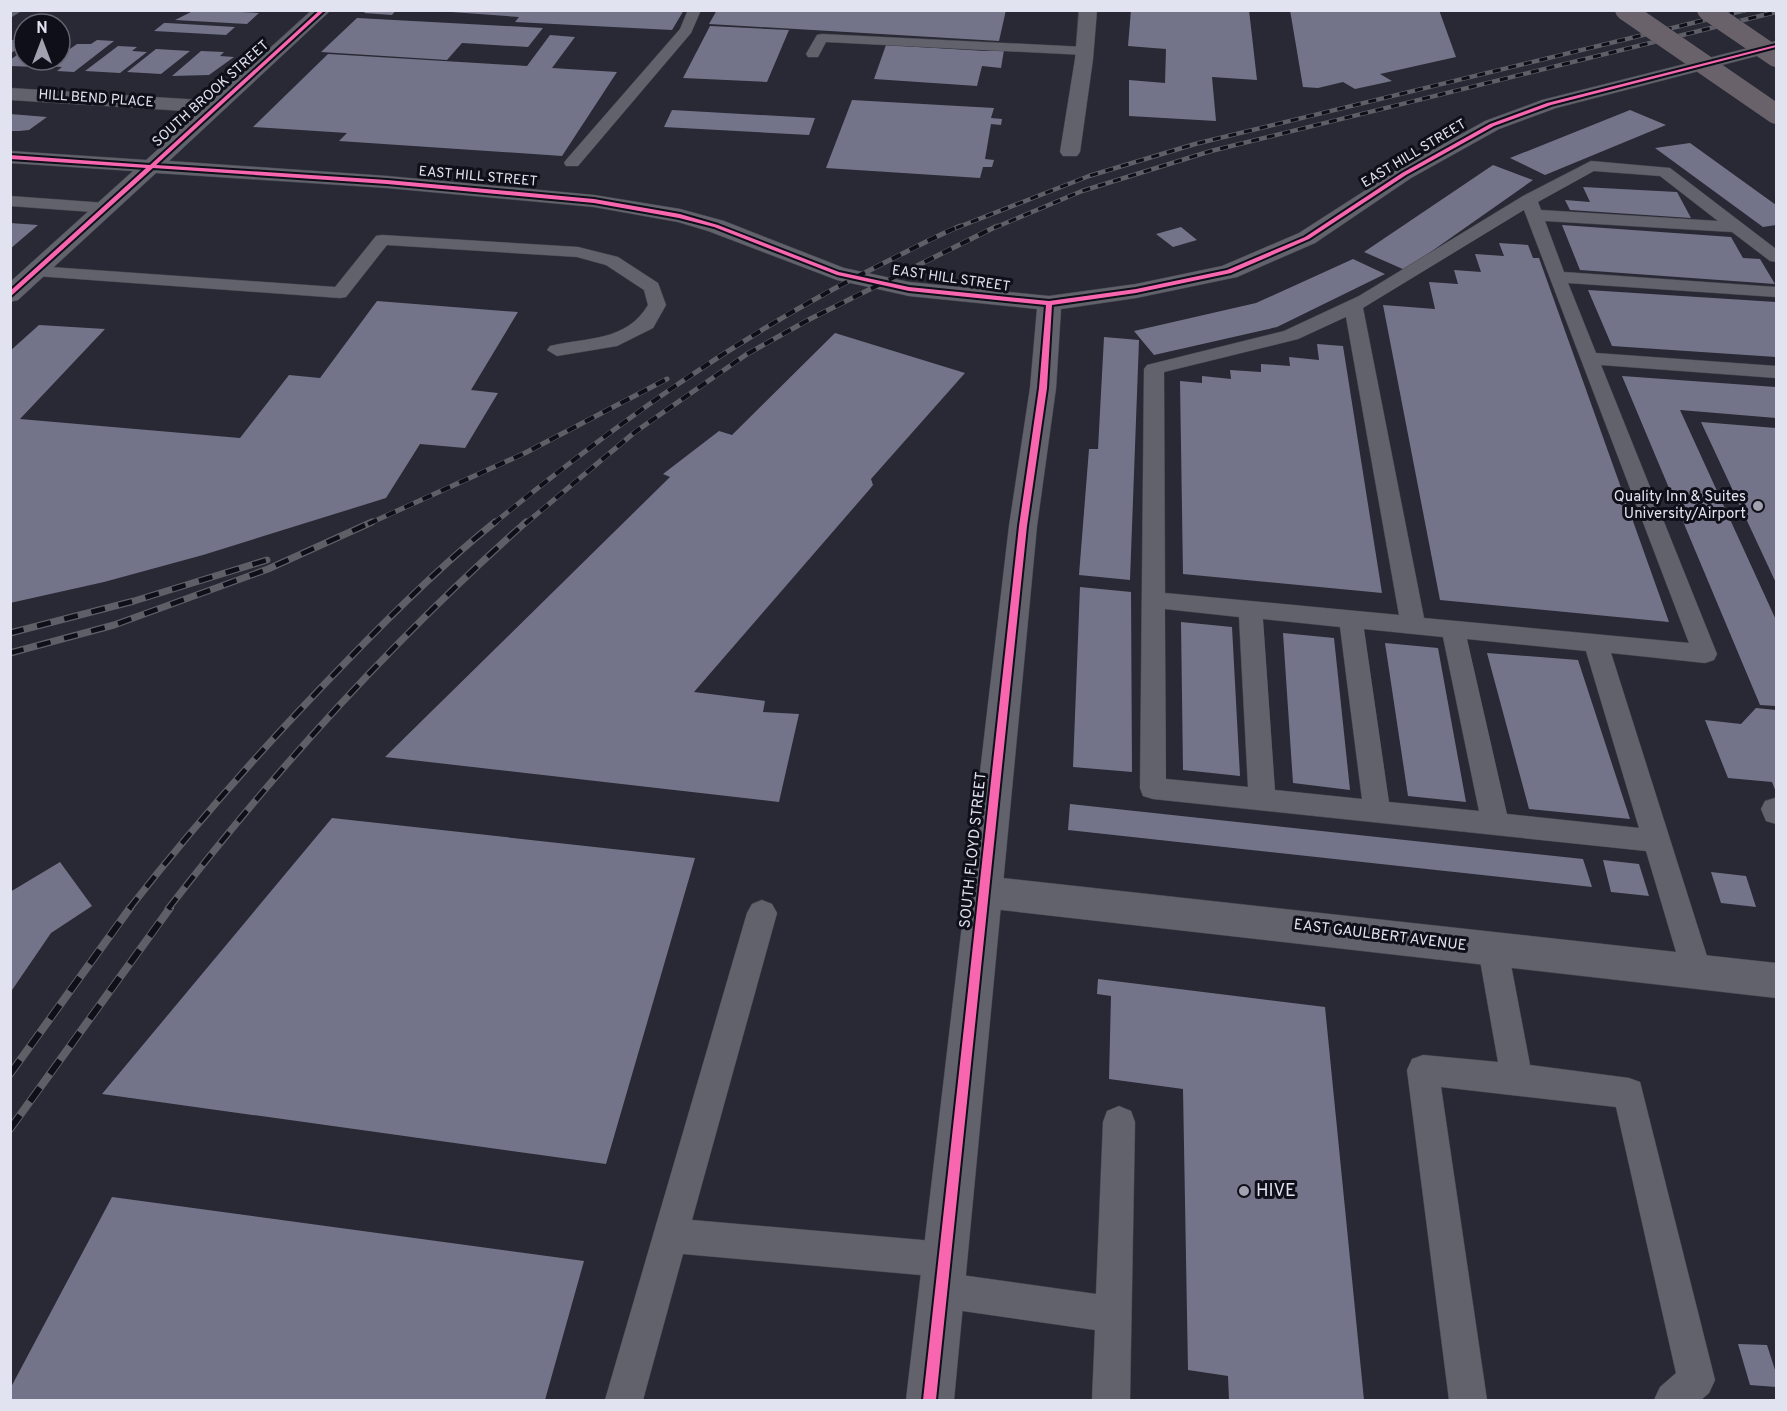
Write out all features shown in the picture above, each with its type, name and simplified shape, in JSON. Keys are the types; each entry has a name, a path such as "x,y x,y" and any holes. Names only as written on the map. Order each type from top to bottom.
{"highway":[{"path":"1625,10 1776,114"},
{"path":"1707,10 1776,57"}],"street":[{"path":"10,13 15,10"},
{"name":"SOUTH BROOK STREET","path":"10,295 323,10"},
{"path":"1070,152 1085,51 1088,10"},
{"name":"EAST HILL STREET","path":"10,157 387,182 614,204 680,216 716,226 837,273 909,290 1049,303 1136,291 1229,272 1307,238 1404,174 1492,125 1549,104 1776,46"},
{"name":"HILL BEND PLACE","path":"10,94 217,107"},
{"name":"SOUTH FLOYD STREET","path":"930,1401 1023,526 1043,388 1049,303"},
{"name":"EAST GAULBERT AVENUE","path":"984,892 1776,981"}],"lane":[{"path":"572,163 686,30 695,10"},
{"path":"813,54 822,38 1085,51"},
{"path":"1657,841 1153,788 1154,369 1291,335 1353,306 1532,207 1591,166 1664,171 1776,257"},
{"path":"10,201 106,208"},
{"path":"1532,207 1737,227"},
{"path":"1154,600 1705,654 1557,277 1532,207"},
{"path":"36,271 340,293 382,240 578,252 612,261 652,287 657,305 646,324 610,342 557,350"},
{"path":"1557,277 1776,292"},
{"path":"1353,306 1413,625"},
{"path":"1589,358 1776,372"},
{"path":"1250,609 1262,799"},
{"path":"1351,619 1377,812"},
{"path":"1453,629 1495,824"},
{"path":"1596,643 1697,972"},
{"path":"624,1401 762,913"},
{"path":"1493,949 1517,1079"},
{"path":"1468,1401 1423,1070 1629,1093 1696,1380 1673,1401"},
{"path":"1112,1401 1119,1122"},
{"path":"671,1235 943,1275 1113,1314"}],"building":[{"path":"195,10 259,13 247,24 175,20"},
{"path":"367,10 396,10 392,15 364,13"},
{"path":"424,10 684,10 672,30 515,22 519,17"},
{"path":"717,10 1006,10 999,41 709,24"},
{"path":"1131,10 1249,10 1257,80 1212,77 1216,121 1129,116 1129,80 1165,83 1166,49 1128,46"},
{"path":"1290,10 1439,10 1456,57 1380,74 1392,81 1355,89 1343,82 1318,88 1303,87"},
{"path":"357,18 543,28 528,47 462,43 447,60 321,52"},
{"path":"164,23 235,27 226,35 154,31"},
{"path":"710,26 789,30 767,82 683,78"},
{"path":"550,35 575,37 552,68 617,72 562,156 339,141 347,133 253,127 328,54 527,66"},
{"path":"10,40 12,40 12,53 10,54"},
{"path":"97,40 114,41 72,72 72,48 77,44 91,44"},
{"path":"886,45 985,51 1004,50 1001,68 982,66 977,86 874,79"},
{"path":"118,46 137,47 132,51 147,52 120,73 85,71"},
{"path":"156,49 190,51 161,74 127,72"},
{"path":"201,51 224,52 220,56 234,57 209,75 172,76"},
{"path":"852,100 994,108 991,118 1002,119 1001,125 991,124 985,159 994,160 992,167 983,167 980,178 826,168"},
{"path":"672,110 815,118 809,135 664,127"},
{"path":"1630,110 1666,125 1545,175 1510,158"},
{"path":"10,114 47,117 29,130 10,131"},
{"path":"1690,143 1776,205 1776,225 1763,227 1655,148"},
{"path":"1493,165 1533,180 1405,270 1364,252"},
{"path":"1583,187 1677,192 1691,218 1570,210 1565,200 1590,202"},
{"path":"10,223 38,225 10,249"},
{"path":"1562,225 1731,237 1743,258 1760,259 1775,284 1580,270"},
{"path":"1181,227 1197,240 1173,247 1156,234"},
{"path":"1499,243 1528,245 1533,258 1539,258 1669,622 1440,600 1383,305 1435,309 1429,282 1458,284 1454,270 1481,272 1475,254 1504,256"},
{"path":"1353,259 1385,274 1277,327 1154,355 1134,331 1256,303"},
{"path":"1588,290 1776,302 1776,357 1612,346"},
{"path":"377,301 518,312 471,390 498,393 465,448 420,444 386,498 203,555 104,582 10,603 10,351 39,325 105,329 20,419 240,438 289,375 320,378"},
{"path":"835,333 965,373 871,479 873,485 869,490 694,692 765,701 763,712 799,714 779,802 385,757 670,477 663,474 719,431 732,435"},
{"path":"1104,337 1139,340 1130,580 1079,575 1089,449 1098,449"},
{"path":"1317,344 1343,346 1382,593 1183,574 1180,381 1202,383 1202,376 1231,379 1230,370 1261,372 1261,364 1290,366 1289,357 1319,360"},
{"path":"1622,376 1776,387 1776,418 1680,410 1776,620 1776,706 1760,705"},
{"name":"Quality Inn & Suites University/Airport","path":"1701,422 1776,428 1776,583"},
{"path":"1080,587 1131,592 1132,772 1073,767"},
{"path":"1181,622 1232,627 1240,776 1183,770"},
{"path":"1283,633 1334,638 1350,790 1293,783"},
{"path":"1385,643 1438,648 1466,802 1408,796"},
{"path":"1487,653 1578,660 1630,819 1529,809"},
{"path":"1756,708 1776,710 1776,792 1772,782 1728,778 1705,720 1741,724"},
{"path":"1070,804 1583,859 1592,887 1068,830"},
{"path":"332,818 695,858 606,1164 102,1094"},
{"path":"1603,860 1639,864 1649,896 1611,892"},
{"path":"60,862 92,906 51,933 10,993 10,892"},
{"path":"1711,872 1746,876 1756,907 1721,903"},
{"path":"1098,979 1325,1007 1364,1400 1229,1400 1228,1376 1188,1370 1183,1089 1109,1079 1111,996 1097,994"},
{"path":"112,1197 584,1261 545,1400 10,1400 10,1389"},
{"path":"1738,1344 1767,1345 1776,1373 1776,1387 1750,1385"}],"railway":[{"path":"956,228 1089,176 1195,144 1746,10"},
{"path":"994,228 1082,191 1211,151 1776,12"},
{"path":"493,524 633,416 728,351 829,291 960,226"},
{"path":"525,524 635,432 747,354 810,319 997,226"},
{"path":"368,524 525,453 667,379"},
{"path":"10,653 114,625 268,569 372,522"},
{"path":"129,909 206,815 314,695 416,592 495,522"},
{"path":"168,909 251,806 338,707 430,612 526,522"},
{"path":"10,633 134,601 267,560"},
{"path":"10,1074 130,908"},
{"path":"10,1129 170,908"}],"cycle path":[{"path":"10,295 323,10"},
{"path":"10,157 387,182 594,201 680,216 716,226 837,273 909,289 1049,303 1136,291 1229,272 1307,238 1404,174 1492,125 1549,104 1776,46"},
{"path":"930,1400 1023,526 1043,388 1049,303"}],"place":[{"name":"Quality Inn & Suites University/Airport","path":"1758,506"},
{"name":"HIVE","path":"1244,1191"}]}
